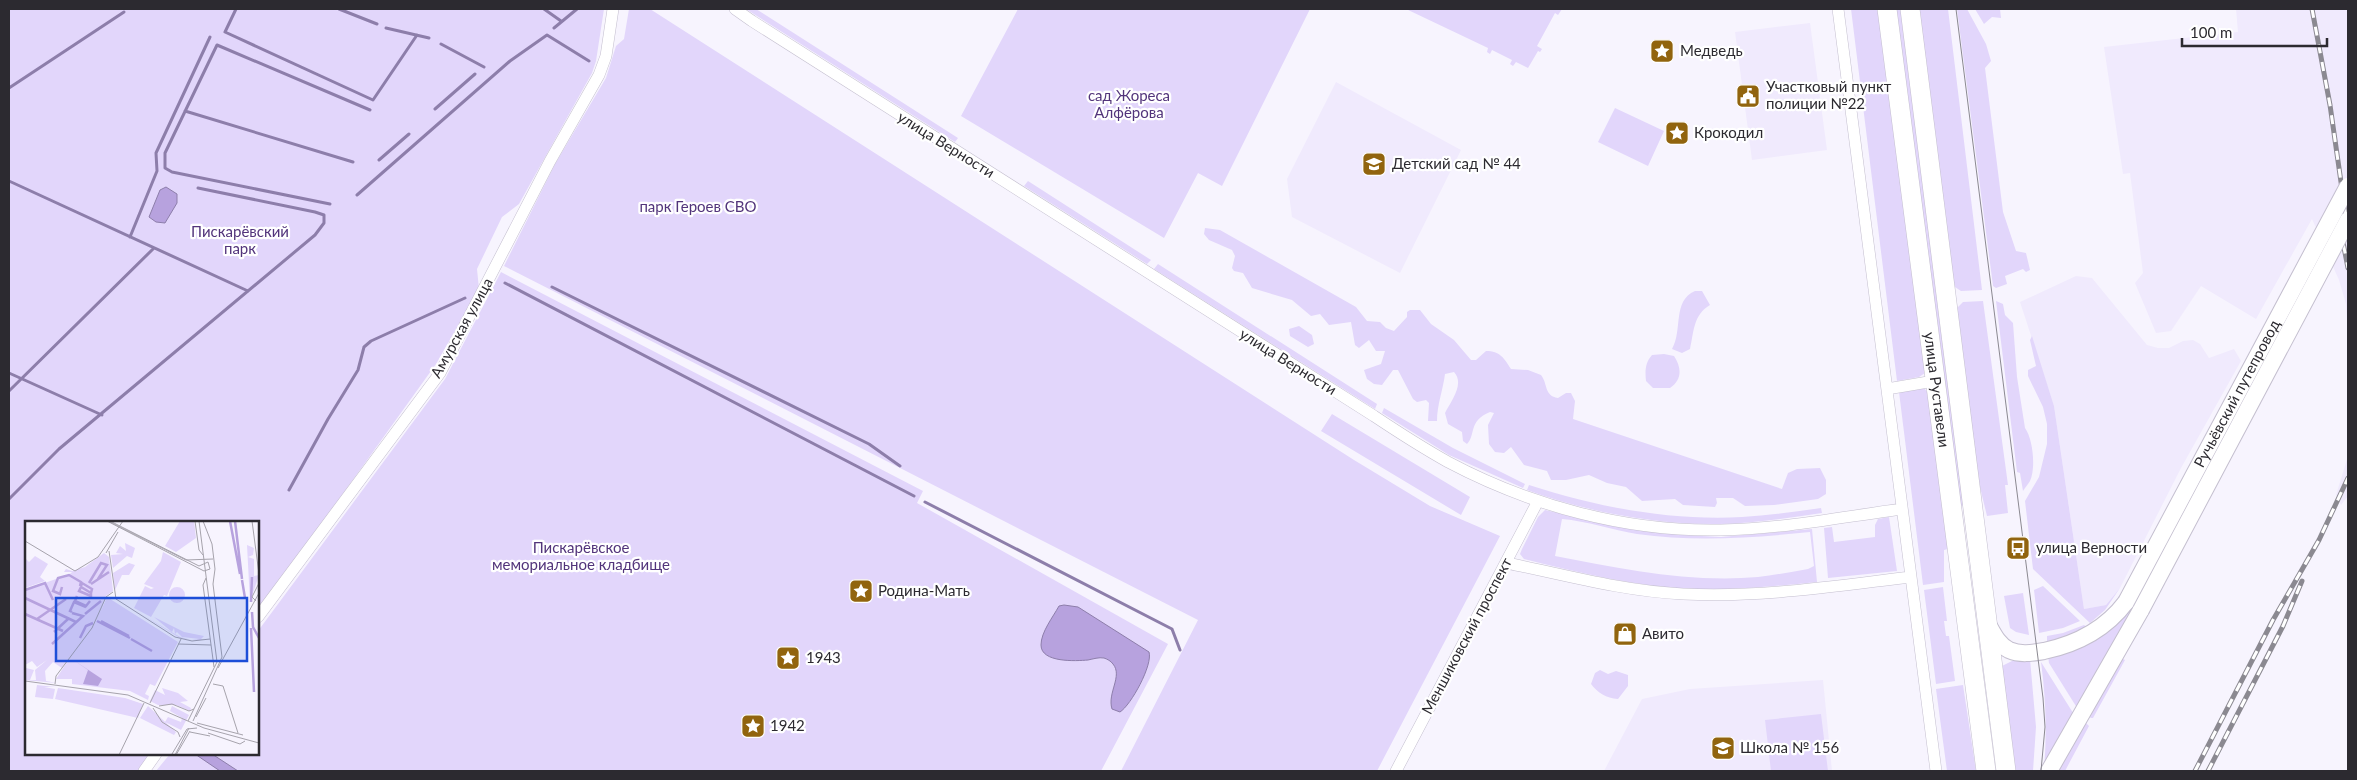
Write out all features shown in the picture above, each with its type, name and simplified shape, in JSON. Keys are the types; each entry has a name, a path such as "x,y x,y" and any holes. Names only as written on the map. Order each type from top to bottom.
{"main road":[{"name":"улица Руставели","path":"1887,9 1986,771"},
{"name":"улица Руставели","path":"1910,9 2006,771"},
{"name":"Ручьёвский путепровод","path":"1989,626 1998,641 2011,651 2021,653 2038,652 2074,644 2095,632 2111,619 2126,602 2348,186"},
{"name":"Ручьёвский путепровод","path":"2050,771 2141,610 2348,220"}],"street":[{"name":"Амурская улица","path":"259,616 440,373 550,161 600,75 606,56 613,9"},
{"name":"улица Верности","path":"736,9 760,27 1422,446 1472,474 1538,501 1613,520 1696,530 1789,525 1902,509"},
{"path":"1838,9 1936,771"},
{"path":"1887,389 1934,381"},
{"name":"Меншиковский проспект","path":"1396,771 1538,501"},
{"path":"1507,563 1617,587 1682,594 1741,594 1824,588 1911,576"},
{"path":"144,771 155,755"}],"shaded area":[{"path":"2236,9 2348,9 2348,337 2346,304 2339,280 2312,219 2256,319 2201,286 2171,331 2156,333 2135,283 2143,273 2130,173 2123,174 2104,47 2238,32"},
{"path":"1810,23 1827,150 1752,160 1735,32"},
{"name":"Детский сад № 44","path":"1336,82 1461,150 1400,273 1292,217 1287,179"},
{"path":"166,187 177,194 177,203 165,223 156,222 149,217 160,190"},
{"path":"2076,276 2092,278 2147,345 2169,348 2183,341 2193,340 2200,344 2209,358 2234,349 2241,361 2181,468 2120,588 2106,605 2084,609 2054,406 2020,302"},
{"path":"2348,456 2348,496 2341,505 2336,495"},
{"path":"1059,606 1078,607 1149,652 1148,666 1140,684 1130,702 1120,712 1112,709 1111,697 1116,679 1116,669 1110,661 1105,658 1060,660 1047,655 1043,651 1041,645 1045,630"},
{"name":"Школа № 156","path":"1823,680 1832,771 1604,771 1642,699 1690,689"},
{"path":"196,755 214,755 238,771 220,771"}],"green space":[{"name":"Пискарёвский парк","path":"9,9 604,9 596,61 592,73 519,204 502,217 477,269 479,289 436,364 259,611 259,521 25,521 25,755 154,755 143,771 9,771"},
{"name":"парк Героев СВО","path":"629,9 650,9 1354,460 1430,506 1500,536 1377,771 1121,771 1198,620 504,266 555,164 606,78 616,46 624,39"},
{"path":"746,9 756,9 958,138 955,142"},
{"name":"сад Жореса Алфёрова","path":"1018,9 1310,9 1222,186 1198,173 1164,238 961,116"},
{"path":"1406,9 1562,9 1558,15 1555,13 1537,46 1542,49 1540,52 1538,51 1528,68 1516,62 1513,66 1510,64 1512,60 1492,50 1490,54 1487,52 1488,48"},
{"path":"1851,9 1880,9 1925,370 1925,373 1919,377 1897,381"},
{"path":"1896,9 1902,9 1965,505 1958,506"},
{"path":"1918,9 1948,9 1982,290 1961,291 1952,285"},
{"path":"1957,9 1967,9 1986,44 1991,61 1985,68 2003,212 2016,251 2026,253 2030,270 2026,272 2023,269 2005,276 2007,284 1996,288 1993,286"},
{"path":"1975,9 2000,9 2001,18 1992,17 1984,24"},
{"path":"1615,108 1664,131 1648,166 1598,142"},
{"path":"1028,181 1151,260 1147,264 1024,186"},
{"path":"1205,228 1220,230 1356,307 1367,321 1380,322 1386,328 1394,331 1407,317 1407,312 1410,310 1420,310 1431,324 1454,340 1471,360 1476,360 1486,351 1495,352 1504,358 1511,369 1528,370 1541,375 1550,395 1558,398 1566,393 1571,393 1575,401 1573,419 1782,489 1788,473 1797,469 1820,468 1826,480 1826,494 1818,499 1774,505 1745,506 1733,498 1716,498 1717,503 1715,507 1683,505 1675,499 1642,501 1626,487 1607,483 1589,475 1566,480 1551,480 1547,471 1524,465 1511,447 1504,453 1495,452 1489,444 1488,425 1494,413 1490,412 1478,420 1470,440 1467,444 1463,441 1462,432 1448,424 1445,413 1458,387 1457,377 1454,372 1445,374 1437,421 1428,421 1429,403 1426,400 1417,402 1413,399 1398,370 1393,370 1382,385 1374,384 1367,379 1364,370 1381,364 1385,351 1376,351 1369,340 1359,348 1355,345 1351,322 1329,325 1320,314 1311,316 1292,300 1252,288 1243,273 1234,271 1232,268 1235,256 1232,250 1209,240 1204,234"},
{"path":"1158,264 1377,404 1375,409 1154,269"},
{"name":"Пискарёвское мемориальное кладбище","path":"501,272 923,491 917,503 1168,644 1101,771 156,771 169,755 259,755 259,630 445,379"},
{"path":"1695,291 1702,291 1710,305 1704,309 1697,319 1690,349 1682,353 1672,349 1683,302"},
{"path":"1983,301 2008,485 2005,485 2008,513 1987,516 1978,479 1956,309 1963,302"},
{"path":"1996,301 2003,304 2005,315 2013,323 2017,377 2025,428 2032,446 2032,475 2023,491 2020,473 2017,472"},
{"path":"1299,326 1312,335 1314,344 1308,347 1290,336 1289,329"},
{"path":"2032,336 2054,406 2084,609 2106,605 2120,588 2105,610 2090,623 2033,569 2025,501 2039,477 2047,444 2047,424 2043,407 2028,376 2028,370 2036,366 2030,340"},
{"path":"1664,354 1674,356 1679,369 1679,378 1670,388 1653,388 1646,381 1647,364 1652,355"},
{"path":"1924,388 1929,394 1948,549 1944,550 1944,582 1923,585 1899,392"},
{"path":"1384,408 1453,448 1525,484 1523,488 1449,455 1382,413"},
{"path":"1332,414 1470,497 1461,515 1321,431"},
{"path":"1529,485 1607,506 1688,517 1742,517 1821,508 1822,513 1720,524 1671,522 1622,516 1573,505 1527,490"},
{"path":"1545,510 1626,528 1683,535 1721,537 1812,529 1817,582 1740,588 1673,588 1630,582 1566,569 1524,559 1520,554 1538,517","holes":["1562,519 1637,534 1680,538 1767,536 1810,532 1814,566 1808,569 1758,577 1707,578 1656,574 1555,556"]},
{"path":"1889,517 1897,571 1828,578 1824,528 1832,527 1834,542 1875,537 1875,525 1878,519"},
{"path":"2043,586 2080,621 2063,628 2039,633 2034,590"},
{"path":"1943,587 1947,621 1944,621 1946,636 1949,636 1955,681 1936,684 1924,590"},
{"path":"2023,593 2029,635 2016,632 2010,628 2004,596"},
{"path":"2133,606 2135,607 2079,711 2049,663 2048,656 2073,650 2096,640 2116,626"},
{"path":"2084,625 2088,628 2047,645 2047,636 2063,633"},
{"path":"2018,658 2030,659 2036,727 2033,771 2014,771 2002,666"},
{"path":"2121,658 2125,660 2093,718 2091,718 2088,716"},
{"path":"2041,662 2075,716 2044,770 2046,743"},
{"path":"1600,670 1608,674 1616,671 1628,675 1628,686 1618,699 1610,698 1596,690 1591,684 1595,673"},
{"path":"1963,685 1976,771 1947,771 1936,689"},
{"path":"1821,714 1828,771 1771,771 1765,720"},
{"path":"2085,722 2089,726 2065,771 2056,771"}],"waterway":[{"path":"236,9 225,32 373,100 417,35"},
{"path":"339,9 377,24"},
{"path":"544,9 561,21"},
{"path":"554,28 577,9"},
{"path":"9,88 124,12"},
{"path":"386,28 429,38"},
{"path":"357,195 510,61 547,35 589,61"},
{"path":"130,237 157,171 156,153 210,37"},
{"path":"441,44 484,67"},
{"path":"330,204 172,172 165,168 165,153 217,45 370,110"},
{"path":"435,109 475,74"},
{"path":"185,111 353,162"},
{"path":"379,160 409,134"},
{"path":"9,181 248,291"},
{"path":"9,499 59,449 315,235 324,223 324,215 315,212 198,188"},
{"path":"9,391 154,248"},
{"path":"505,283 914,496"},
{"path":"552,287 869,444 900,466"},
{"path":"289,490 328,419 358,370 364,347 371,341 465,298"},
{"path":"9,373 102,415"},
{"path":"925,502 1172,629 1180,650"}],"tram line":[{"path":"1956,9 2043,698 2045,727 2041,771"}],"railway":[{"path":"2312,9 2330,105 2348,231"},
{"path":"2340,227 2348,268"},
{"path":"2195,771 2273,620 2319,540 2348,478"},
{"path":"2208,771 2283,626 2302,581"}],"place":[{"name":"Медведь","path":"1662,51"},
{"name":"Участковый пункт полиции №22","path":"1748,96"},
{"name":"Крокодил","path":"1677,133"},
{"name":"Детский сад № 44","path":"1374,164"},
{"name":"улица Верности","path":"2018,548"},
{"name":"Родина-Мать","path":"861,591"},
{"name":"Авито","path":"1625,634"},
{"name":"1943","path":"788,658"},
{"name":"1942","path":"753,726"},
{"name":"Школа № 156","path":"1723,748"}]}
